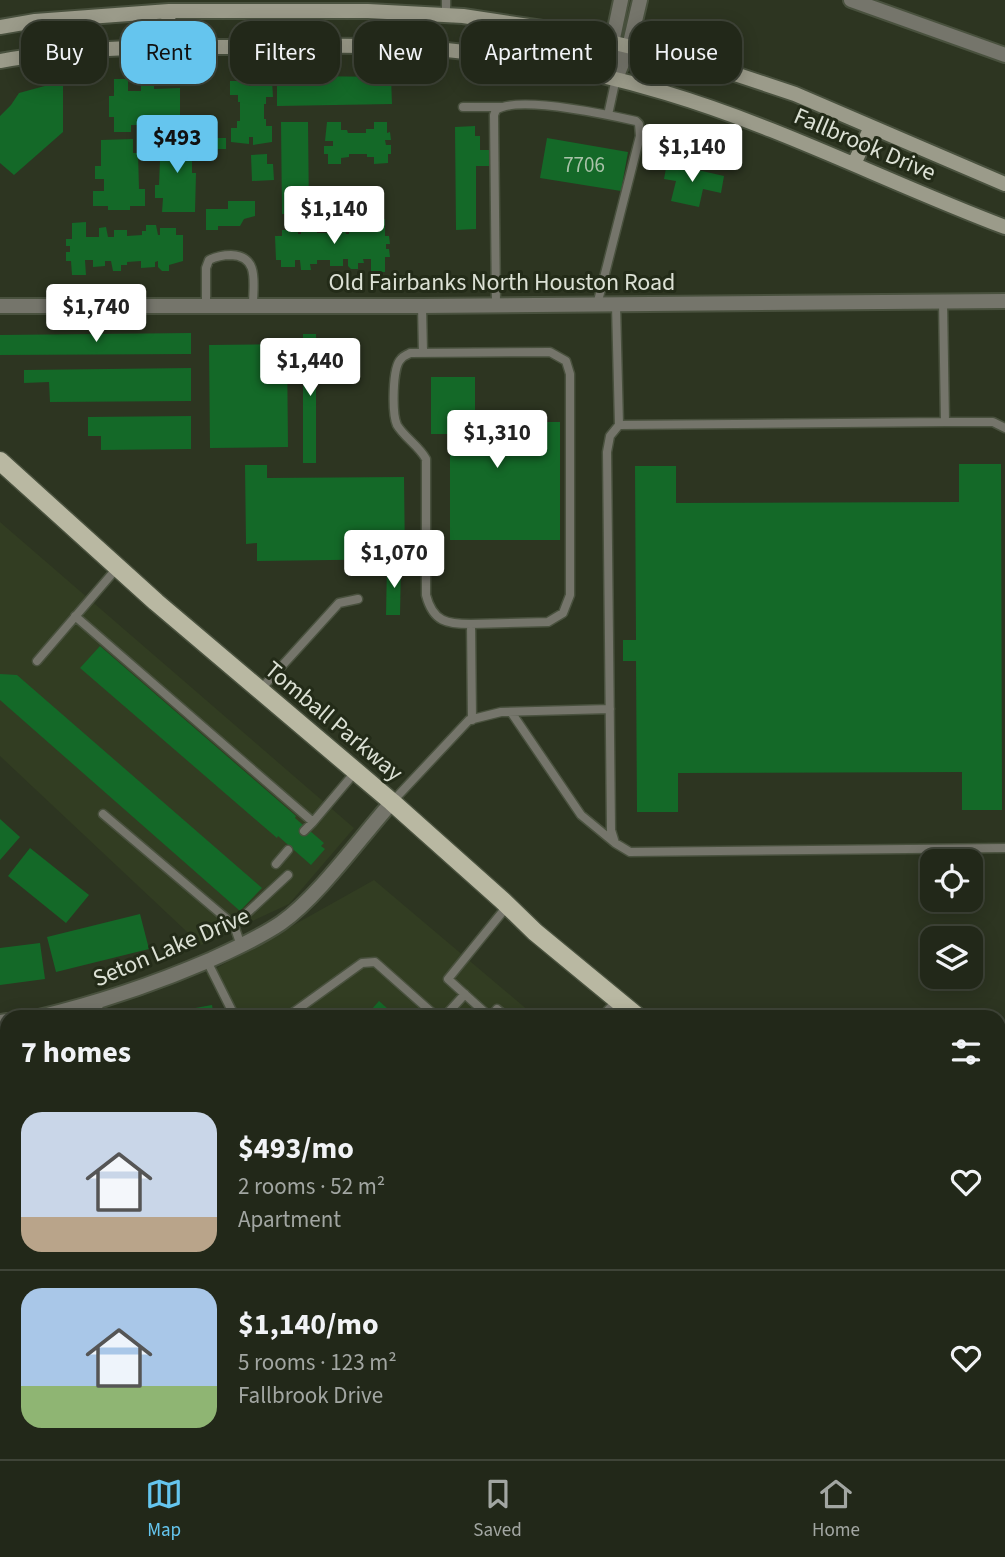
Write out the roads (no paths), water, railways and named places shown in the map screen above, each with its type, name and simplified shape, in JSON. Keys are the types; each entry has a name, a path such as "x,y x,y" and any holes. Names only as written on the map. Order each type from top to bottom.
{"main road":[{"name":"Fallbrook Drive","path":"0,27 35,21 169,11 368,11 446,8 513,21"},
{"path":"168,21 169,11"},
{"name":"Fallbrook Drive","path":"616,44 714,67 795,94 1005,184"},
{"name":"Fallbrook Drive","path":"216,46 377,46 461,53"},
{"name":"Fallbrook Drive","path":"0,61 121,48"},
{"name":"Fallbrook Drive","path":"616,78 734,115 1005,228"},
{"path":"854,164 871,127"},
{"name":"Tomball Parkway","path":"0,461 156,602 392,802 535,932 629,1010"}],"street":[{"path":"616,24 621,0"},
{"path":"616,78 629,47 639,0"},
{"path":"851,0 1005,55"},
{"name":"Old Fairbanks North Houston Road","path":"0,306 496,306 1005,301"},
{"name":"Seton Lake Drive","path":"96,1010 241,947 281,923 312,895 392,802"}],"lane":[{"path":"608,115 615,84"},
{"path":"463,107 568,108 636,121 640,129 597,305"},
{"path":"496,306 494,115 500,107"},
{"path":"206,305 206,268 209,260 219,255 242,256 249,260 252,268 253,306"},
{"path":"943,302 945,422"},
{"path":"615,842 611,830 607,452 610,436 619,425 616,304"},
{"path":"422,306 423,353"},
{"path":"550,352 566,361 570,374 570,595 563,613 548,622 471,624 450,624 439,618 429,607 426,595 426,459 398,426 394,416 395,372 400,360 410,354 550,352"},
{"path":"619,425 993,422 1005,428"},
{"path":"37,661 118,566"},
{"path":"260,690 339,603 358,599"},
{"path":"75,616 313,822"},
{"path":"471,624 472,720"},
{"path":"392,802 442,747 472,720 511,712 610,709"},
{"path":"511,712 581,815 630,852 1005,848"},
{"path":"304,831 356,771"},
{"path":"103,814 234,925 241,947"},
{"path":"276,864 288,850"},
{"path":"234,925 288,875"},
{"path":"482,1010 447,979 508,905"},
{"path":"207,961 232,1010"},
{"path":"297,1010 362,962 375,962 430,1010"},
{"path":"450,1010 465,994"},
{"path":"608,1010 617,1000"}]}
